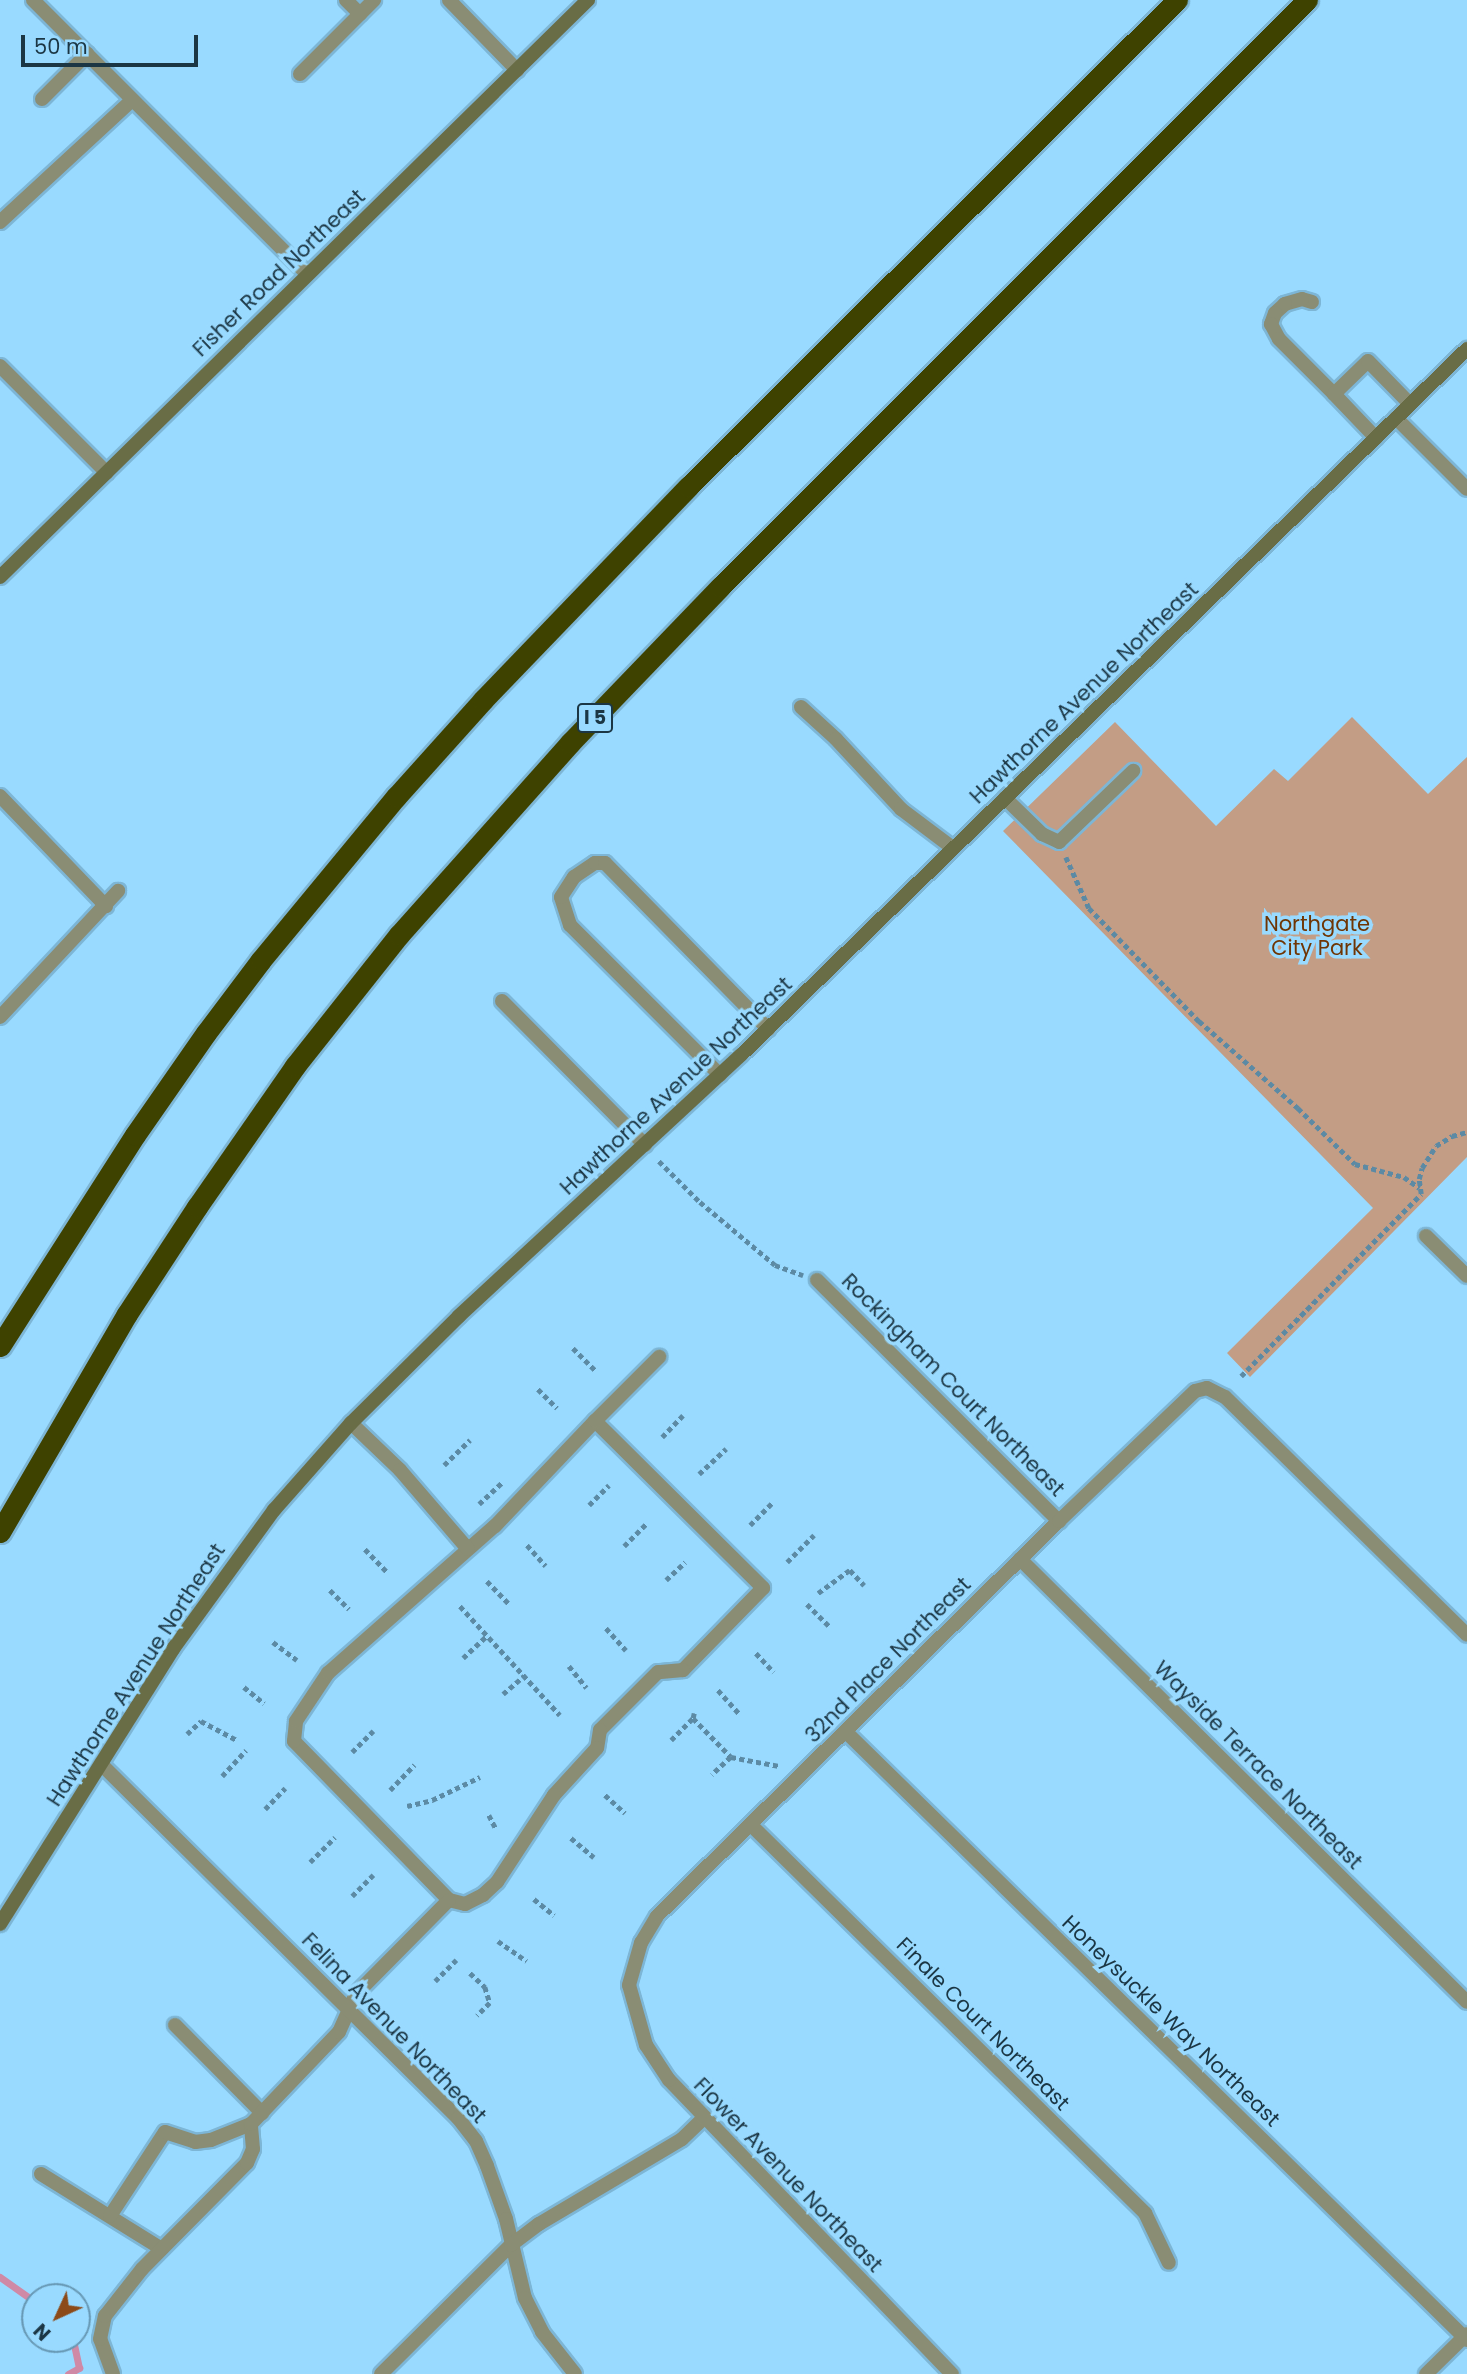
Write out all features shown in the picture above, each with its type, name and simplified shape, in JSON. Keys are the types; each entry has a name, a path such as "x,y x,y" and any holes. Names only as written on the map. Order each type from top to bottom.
{"highway":[{"path":"0,1346 135,1135 206,1033 261,960 396,797 483,700 688,487 1177,0"},
{"name":"I 5","path":"0,1532 120,1325 197,1207 295,1066 399,935 570,743 720,587 1307,0"}],"main road":[{"name":"Fisher Road Northeast","path":"0,577 588,0"},
{"name":"Hawthorne Avenue Northeast","path":"0,1924 173,1649 274,1510 351,1423 459,1316 768,1029 1467,349"}],"street":[{"path":"33,0 307,274"},
{"path":"346,0 360,14"},
{"path":"300,74 374,0"},
{"path":"449,0 517,70"},
{"path":"42,99 87,54"},
{"path":"0,222 132,100"},
{"path":"1312,302 1302,299 1285,304 1275,313 1271,324 1279,338 1376,438"},
{"path":"1334,394 1368,361 1410,404"},
{"path":"0,366 107,472"},
{"path":"1396,418 1467,489"},
{"path":"801,707 836,739 901,809 953,849"},
{"path":"1005,798 1042,834 1059,842 1133,771"},
{"path":"0,796 106,906"},
{"path":"720,1075 570,925 561,897 574,877 595,863 605,863 768,1029"},
{"path":"0,1017 118,891"},
{"path":"502,1001 645,1146"},
{"path":"1426,1236 1467,1276"},
{"name":"Rockingham Court Northeast","path":"817,1280 1059,1521"},
{"path":"595,1421 764,1588 683,1670 658,1672 600,1730 597,1748 554,1795 496,1882 483,1895 465,1904 449,1900 294,1741 292,1733 296,1721 328,1673 495,1526 595,1421 659,1357"},
{"name":"32nd Place Northeast","path":"629,1984 641,1943 657,1916 1195,1391 1207,1388 1225,1397 1467,1635"},
{"path":"351,1423 400,1470 468,1549"},
{"name":"Wayside Terrace Northeast","path":"1020,1559 1467,2002"},
{"name":"Honeysuckle Way Northeast","path":"846,1732 1466,2337"},
{"name":"Felina Avenue Northeast","path":"101,1764 458,2118 476,2141 499,2200 525,2298 542,2332 575,2374"},
{"name":"Finale Court Northeast","path":"752,1826 1145,2213 1169,2263"},
{"path":"110,2216 165,2132 195,2142 211,2140 251,2124 339,2032 347,2008 356,1994 449,1900"},
{"name":"Flower Avenue Northeast","path":"629,1984 646,2045 669,2080 703,2119 951,2374"},
{"path":"174,2025 262,2113"},
{"path":"381,2374 511,2245 539,2224 682,2139 703,2119"},
{"path":"113,2374 101,2345 100,2326 142,2269 247,2163 253,2150 251,2124"},
{"path":"41,2175 162,2249"},
{"path":"1426,2374 1466,2337"}],"path":[{"path":"1059,842 1089,908 1199,1021 1298,1108 1355,1164 1404,1177 1420,1188"},
{"path":"1241,1376 1384,1235 1421,1194 1422,1168 1436,1146 1452,1136 1467,1132"},
{"path":"661,1163 679,1182 775,1265 817,1280"},
{"path":"573,1348 596,1371"},
{"path":"538,1390 557,1408"},
{"path":"662,1437 683,1415"},
{"path":"444,1465 470,1440"},
{"path":"699,1474 726,1449"},
{"path":"479,1504 503,1482"},
{"path":"589,1505 609,1485"},
{"path":"750,1525 773,1502"},
{"path":"624,1546 647,1523"},
{"path":"788,1562 814,1535"},
{"path":"527,1545 546,1566"},
{"path":"365,1549 388,1573"},
{"path":"666,1580 684,1562"},
{"path":"818,1593 850,1570 864,1585"},
{"path":"487,1581 509,1604"},
{"path":"330,1590 349,1609"},
{"path":"807,1604 829,1626"},
{"path":"460,1606 560,1715"},
{"path":"606,1628 626,1650"},
{"path":"463,1658 487,1636"},
{"path":"273,1642 297,1660"},
{"path":"756,1653 774,1672"},
{"path":"569,1666 587,1688"},
{"path":"503,1694 524,1676"},
{"path":"244,1687 264,1703"},
{"path":"718,1690 739,1713"},
{"path":"671,1740 694,1716 731,1757 779,1766"},
{"path":"187,1734 201,1721 236,1740"},
{"path":"352,1752 373,1731"},
{"path":"222,1776 246,1750"},
{"path":"712,1775 731,1757"},
{"path":"390,1790 414,1766"},
{"path":"407,1806 432,1800 480,1777"},
{"path":"265,1810 285,1788"},
{"path":"605,1795 625,1813"},
{"path":"489,1815 496,1829"},
{"path":"310,1862 335,1837"},
{"path":"571,1838 594,1857"},
{"path":"352,1896 373,1875"},
{"path":"534,1899 554,1915"},
{"path":"498,1941 527,1961"},
{"path":"435,1981 456,1960"},
{"path":"470,1973 485,1987 490,2003 477,2016"}],"green space":[{"name":"Northgate City Park","path":"1352,717 1428,794 1467,757 1467,1157 1250,1377 1227,1353 1373,1208 1003,831 1115,722 1216,826 1274,769 1288,781"}],"waterway":[{"path":"0,2277 21,2292"},
{"path":"68,2374 79,2368 76,2353"}]}
